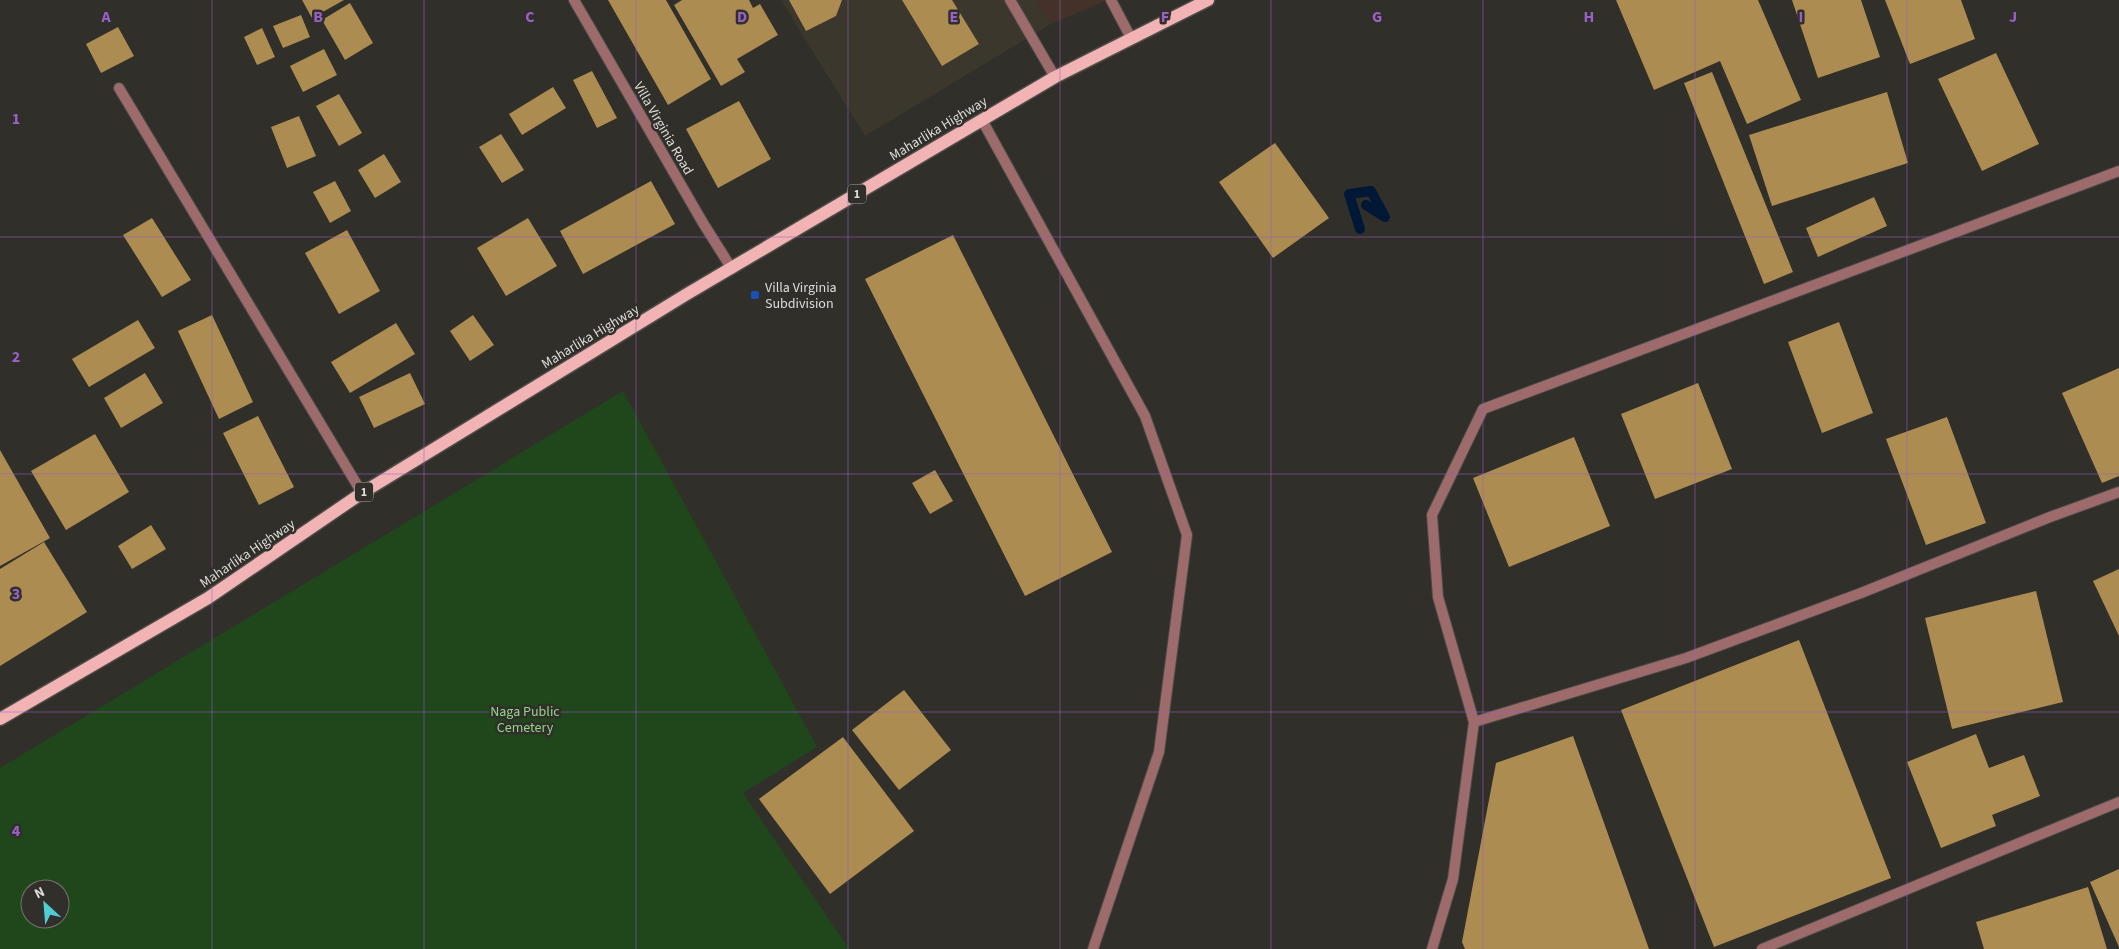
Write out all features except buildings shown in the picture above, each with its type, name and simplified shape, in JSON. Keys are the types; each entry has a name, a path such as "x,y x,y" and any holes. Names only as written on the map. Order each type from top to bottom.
{"main road":[{"name":"Maharlika Highway","path":"0,718 208,598 362,493 982,120 1055,77 1208,0"}],"street":[{"name":"Villa Virginia Road","path":"574,0 732,269"},
{"path":"1010,0 1055,77"},
{"path":"1111,0 1131,38"},
{"path":"119,88 362,493"},
{"path":"982,120 1145,416 1187,535 1159,752 1093,949"},
{"path":"1432,949 1452,879 1474,722 1438,597 1432,515 1483,409 2119,171"},
{"path":"1474,722 1686,658 1861,593 2050,517 2119,492"},
{"path":"1762,949 2119,802"}],"shaded area":[{"path":"781,0 1036,0 1051,24 865,136"},
{"path":"1036,0 1107,0 1051,24"}],"green space":[{"name":"Naga Public Cemetery","path":"623,391 817,747 743,793 849,949 0,949 0,768"}],"waterway":[{"path":"1360,229 1349,194 1371,191 1385,217 1366,205"}],"place":[{"name":"Villa Virginia Subdivision","path":"755,295"}]}
